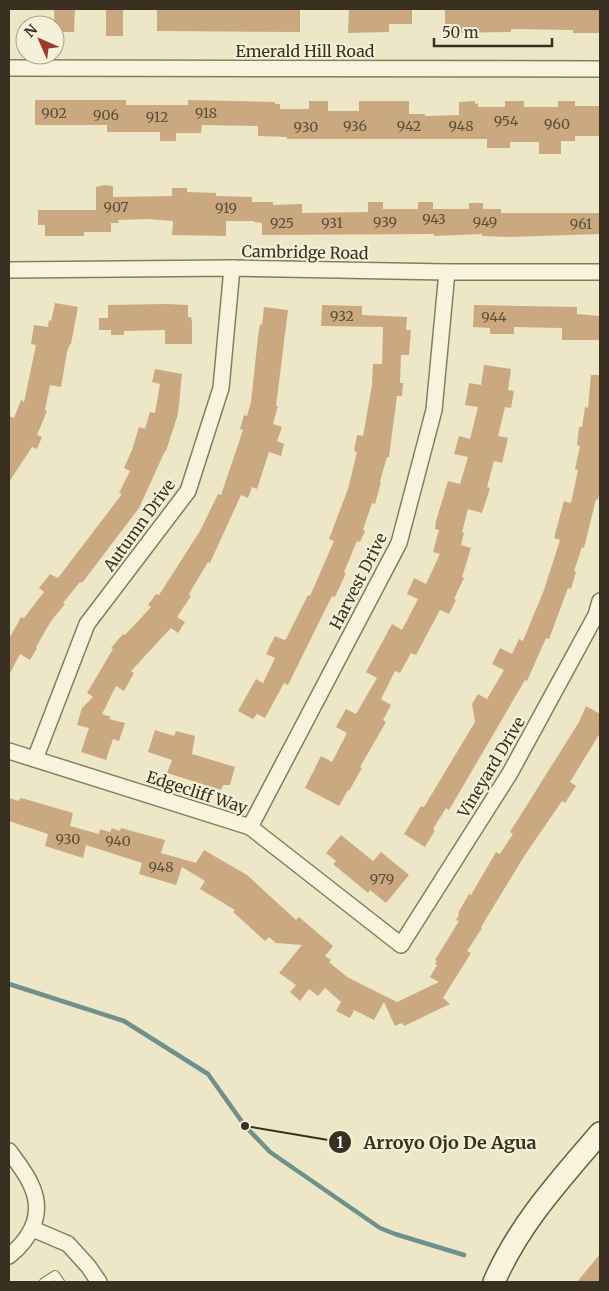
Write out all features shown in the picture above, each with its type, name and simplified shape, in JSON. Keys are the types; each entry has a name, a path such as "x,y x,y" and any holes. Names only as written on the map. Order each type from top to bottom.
{"main road":[{"path":"494,1282 516,1240 539,1205 600,1133"}],"street":[{"name":"Emerald Hill Road","path":"9,68 600,69"},
{"name":"Cambridge Road","path":"9,270 232,268 447,272 600,272"},
{"name":"Autumn Drive","path":"35,759 87,624 188,491 221,388 232,268"},
{"name":"Harvest Drive","path":"250,827 399,544 434,410 447,272"},
{"name":"Vineyard Drive","path":"401,945 510,773 596,614 600,601"},
{"name":"Edgecliff Way","path":"9,751 250,827 401,945"},
{"path":"9,1151 26,1176 35,1196 36,1210 33,1229 24,1242 9,1256"},
{"path":"33,1229 68,1244 88,1266 99,1282"}],"lane":[{"path":"44,1282 55,1275 60,1282"}],"building":[{"path":"54,9 75,9 74,32 65,32 65,15 54,15"},
{"path":"106,9 123,9 123,36 106,36"},
{"path":"157,9 300,9 300,32 157,31"},
{"path":"349,9 412,9 412,24 389,24 389,32 348,33"},
{"path":"445,9 600,9 600,33 573,33 573,30 511,29 511,32 445,33"},
{"path":"35,100 126,100 126,105 188,105 188,100 275,102 275,104 280,104 280,109 309,109 309,101 328,101 328,111 359,111 359,101 409,101 409,114 425,114 425,116 459,115 459,102 475,101 475,104 478,103 478,107 505,107 505,101 524,101 524,107 558,107 558,101 575,101 575,106 600,106 600,136 575,136 575,141 561,141 561,154 539,154 539,142 510,142 510,148 487,148 487,139 287,139 287,137 258,136 258,126 202,125 201,133 176,133 176,141 160,141 160,132 107,132 107,125 35,125"},
{"path":"104,185 113,186 113,197 172,196 172,188 187,188 187,192 216,193 216,196 252,197 252,202 273,202 273,205 302,204 302,213 368,212 368,202 383,202 383,209 418,209 418,202 433,202 433,209 469,209 469,203 483,203 483,209 501,209 501,213 600,213 600,234 511,237 482,236 482,234 434,236 434,234 262,235 262,223 254,221 226,221 226,236 172,235 173,221 148,219 118,220 119,223 111,223 111,232 84,232 84,236 45,236 45,225 38,225 38,210 96,210 96,187"},
{"path":"55,303 78,307 61,387 50,385 45,410 47,411 37,435 42,437 37,449 32,447 9,482 9,416 14,418 21,400 24,402 36,345 31,344 34,325 48,327"},
{"path":"108,305 188,305 188,317 191,317 192,322 192,344 165,344 165,330 124,331 124,335 111,335 111,330 99,330 99,318 108,318"},
{"path":"322,305 362,306 362,315 407,317 406,330 411,330 409,355 401,355 400,383 403,383 402,396 397,396 389,457 387,457 375,504 372,503 363,530 365,531 360,542 357,541 335,597 332,596 288,685 284,683 265,718 257,714 253,719 238,711 256,679 263,683 275,658 266,654 275,636 286,639 308,595 310,596 334,541 329,539 348,489 357,452 354,451 357,435 363,436 372,385 373,364 382,364 383,327 321,326"},
{"path":"474,305 577,307 577,314 600,316 600,340 562,340 562,328 514,327 514,334 490,334 490,328 473,327"},
{"path":"264,307 288,310 276,406 278,406 273,424 282,427 277,441 284,444 281,456 269,452 257,489 252,487 248,498 241,495 210,563 208,562 189,594 191,596 177,617 185,622 178,633 171,628 131,671 134,673 124,691 116,686 102,714 111,717 109,719 125,723 119,741 113,739 106,760 81,752 89,728 77,725 82,708 93,697 87,693 113,649 111,648 151,607 148,605 156,594 159,595 200,531 218,494 221,495 243,430 240,429 244,415 247,416 251,402 258,337 260,324 262,325"},
{"path":"484,365 511,369 508,390 514,391 511,408 505,407 498,436 508,438 502,463 494,461 487,487 490,488 482,513 468,509 461,545 471,548 462,577 464,578 454,599 456,600 449,614 440,610 416,655 411,653 400,673 395,671 381,699 391,705 383,720 386,722 360,767 362,768 339,806 305,788 321,756 332,762 347,733 336,727 346,709 356,714 377,678 366,672 392,624 402,630 418,599 407,594 414,578 426,584 440,554 433,552 439,530 435,529 436,521 448,481 460,484 468,457 454,454 459,436 470,439 478,407 465,405 469,383 481,385"},
{"path":"155,369 182,374 178,414 166,451 139,508 82,583 80,582 63,603 65,604 51,621 30,660 20,654 9,675 9,639 21,617 24,618 44,592 39,588 50,574 58,578 122,494 119,493 130,471 124,468 139,427 145,429 150,412 155,413 160,384 152,382"},
{"path":"591,375 600,375 600,489 584,548 582,547 574,571 576,572 571,589 568,588 549,639 546,638 527,681 525,680 449,810 446,808 433,829 435,830 425,847 404,834 421,806 424,807 475,722 472,704 478,694 487,699 504,670 492,664 500,648 512,654 519,639 523,641 544,590 560,540 554,538 564,501 571,503 578,470 575,469 580,446 577,445 579,427 582,427 585,407 588,408"},
{"path":"586,706 600,714 600,733 570,782 576,786 565,803 562,801 525,855 467,951 471,953 443,998 450,1004 404,1026 402,1023 395,1026 384,1002 374,1020 354,1010 350,1018 336,1011 341,1002 325,988 318,996 309,989 300,1001 290,992 296,985 279,973 302,945 276,943 269,937 265,941 233,912 235,910 200,889 205,881 182,867 176,885 139,874 142,863 86,845 83,858 45,846 48,834 9,821 9,798 19,801 20,798 73,813 70,826 99,834 100,829 110,832 112,828 120,831 121,828 165,840 161,853 196,863 204,850 247,875 296,920 299,917 333,946 325,956 331,960 329,962 347,977 397,1002 439,982 430,977 437,965 435,960 459,921 456,920 459,915 458,913 469,894 471,895 496,852 500,854 513,834 510,832 579,722"},
{"path":"155,730 174,736 176,731 195,736 192,754 235,767 230,785 223,785 221,790 167,773 172,760 148,752"},
{"path":"341,835 373,861 381,852 409,875 386,903 370,890 368,893 333,864 336,861 326,853"},
{"path":"600,1254 600,1282 577,1282"}],"waterway":[{"path":"9,984 124,1021 208,1074 245,1126 270,1152 380,1228 464,1255"}],"place":[{"name":"Arroyo Ojo De Agua","path":"245,1126"}]}
